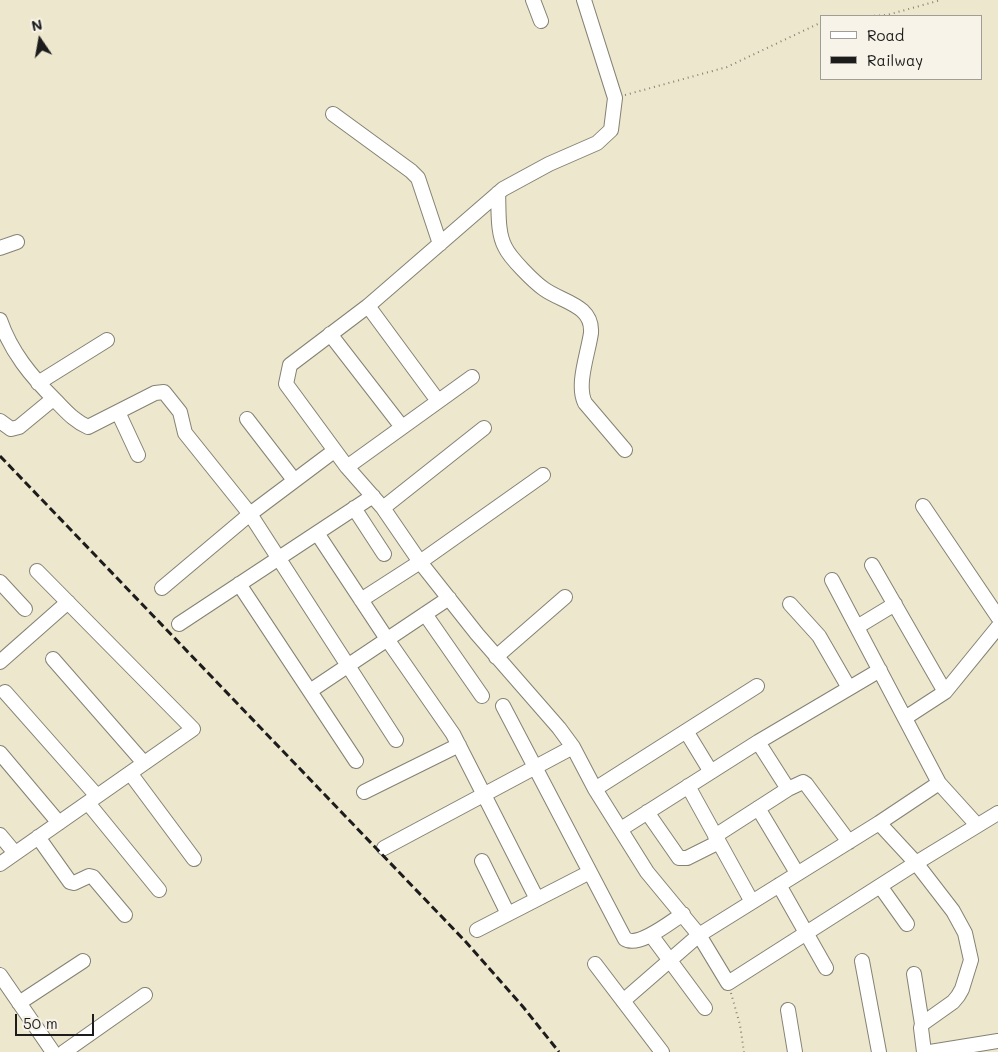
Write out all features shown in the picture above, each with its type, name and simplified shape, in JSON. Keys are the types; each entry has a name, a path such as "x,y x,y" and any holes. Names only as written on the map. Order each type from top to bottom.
{"street":[{"path":"533,0 541,22"},
{"path":"584,0 615,98 611,130 597,143 549,164 503,189 368,306 290,365 286,384 347,467 383,508 420,562 476,634 559,728 573,747 595,789 647,872 699,935 728,982 977,824 998,813"},
{"path":"333,114 418,178 440,244"},
{"path":"498,194 502,241 506,249 544,289 579,308 589,318 592,326 581,384 582,397 625,450"},
{"path":"0,248 17,242"},
{"path":"368,306 438,401"},
{"path":"0,320 5,335 15,353 38,383 76,422 88,427 155,393 164,392 180,412 186,433 250,514 396,740"},
{"path":"330,334 402,427"},
{"path":"38,383 107,340"},
{"path":"347,467 472,377"},
{"path":"0,421 11,429 19,427 53,399"},
{"path":"118,412 138,455"},
{"path":"247,419 294,480"},
{"path":"383,508 484,428"},
{"path":"162,588 250,514 334,450"},
{"path":"362,600 420,562 543,475"},
{"path":"179,624 373,496"},
{"path":"923,506 998,617"},
{"path":"354,508 384,554"},
{"path":"317,533 387,640 447,724 537,899"},
{"path":"872,565 944,692"},
{"path":"0,864 193,729 37,570"},
{"path":"832,580 939,783 977,824"},
{"path":"0,582 25,609"},
{"path":"239,584 356,761"},
{"path":"310,691 449,598"},
{"path":"496,657 565,598"},
{"path":"2,656 68,602"},
{"path":"790,604 819,636 849,688"},
{"path":"857,627 895,604"},
{"path":"424,614 482,696"},
{"path":"905,718 944,692 998,627"},
{"path":"53,659 144,763"},
{"path":"621,829 758,742 880,670"},
{"path":"595,789 757,686"},
{"path":"5,692 92,799 159,890"},
{"path":"503,706 625,939 635,942 682,914"},
{"path":"686,731 711,772"},
{"path":"758,742 788,789"},
{"path":"364,792 459,745"},
{"path":"384,848 573,747"},
{"path":"0,753 59,823"},
{"path":"130,773 194,859"},
{"path":"647,812 679,858 687,858 717,839 758,808 798,783 803,782 849,842"},
{"path":"623,1001 699,935 878,824 939,783"},
{"path":"688,786 752,902"},
{"path":"758,808 797,874"},
{"path":"878,824 916,863 953,911 965,933 971,960 958,996 953,1002 922,1024"},
{"path":"0,835 15,853"},
{"path":"38,837 70,882 74,884 89,876 93,877 125,915"},
{"path":"482,861 508,914"},
{"path":"477,930 590,872"},
{"path":"779,885 826,968"},
{"path":"880,886 907,924"},
{"path":"651,934 705,1008"},
{"path":"19,1003 83,961"},
{"path":"862,962 879,1052"},
{"path":"595,964 662,1052"},
{"path":"0,974 53,1052"},
{"path":"914,974 922,1024 924,1052"},
{"path":"64,1052 145,995"},
{"path":"788,1010 795,1052"},
{"path":"930,1052 998,1041"}],"path":[{"path":"887,15 941,0"},
{"path":"615,98 722,69 820,23"},
{"path":"728,982 740,1025 744,1052"}],"railway":[{"path":"0,456 465,941 524,1008 559,1052"}]}
